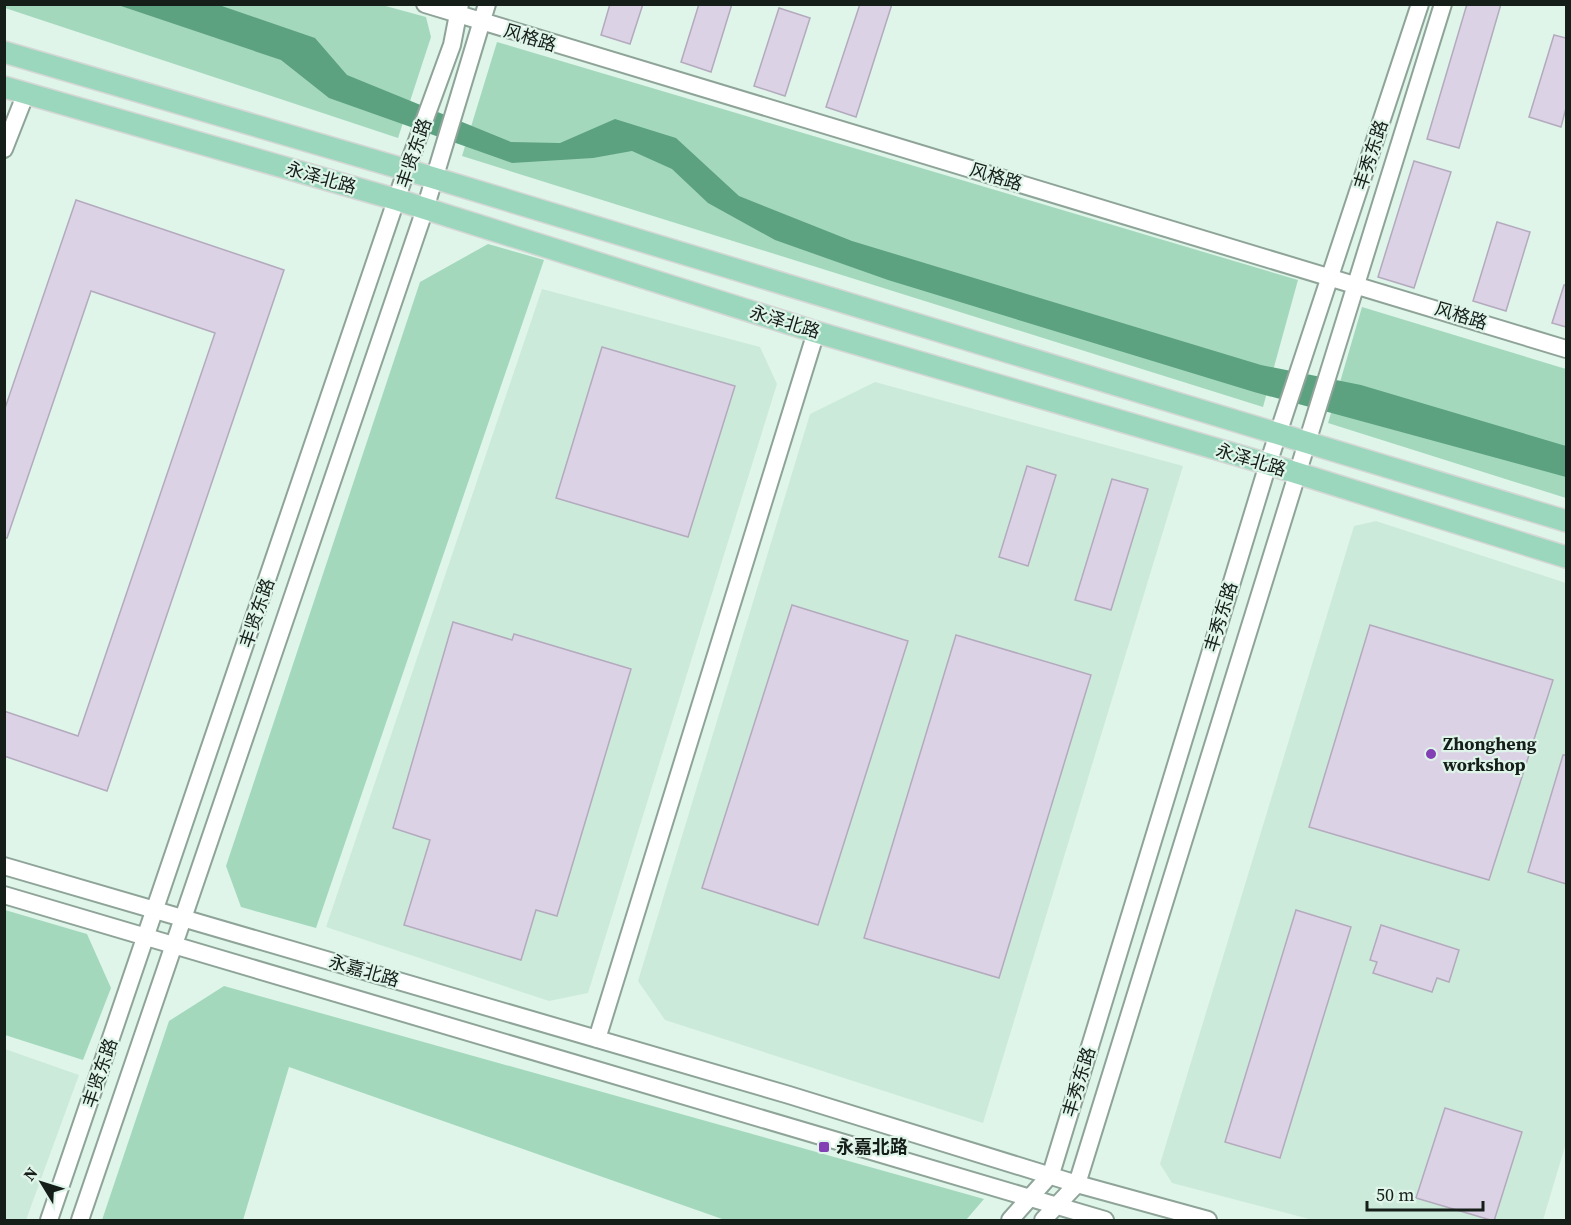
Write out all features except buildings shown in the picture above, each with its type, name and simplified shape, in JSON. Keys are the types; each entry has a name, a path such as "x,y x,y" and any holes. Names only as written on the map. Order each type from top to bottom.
{"main road":[{"name":"永泽北路","path":"4,52 434,178 1566,521"},
{"name":"永泽北路","path":"4,87 398,200 816,332 1268,464 1566,557"}],"street":[{"name":"风格路","path":"425,4 458,10 481,24 1331,276 1566,349"},
{"name":"丰贤东路","path":"80,1221 425,209 487,4"},
{"name":"丰秀东路","path":"1010,1221 1051,1174 1268,464 1420,4"},
{"name":"丰秀东路","path":"1043,1221 1077,1184 1443,4"},
{"name":"丰贤东路","path":"49,1221 406,171 452,45 458,10"},
{"path":"4,149 26,93"},
{"path":"597,1039 816,332"},
{"name":"永嘉北路","path":"4,866 1208,1221"},
{"name":"永嘉北路","path":"4,895 1105,1221"}],"shaded area":[{"path":"5,4 382,5 426,17 431,37 398,138 5,8"},
{"path":"118,5 219,5 315,38 347,75 511,142 560,143 615,119 676,138 739,196 852,241 1261,365 1361,385 1566,446 1566,477 1254,392 888,280 775,240 708,203 672,169 632,151 593,158 512,163 329,98 281,60"},
{"path":"497,42 1298,280 1263,407 462,156"},
{"path":"488,244 544,260 316,928 241,907 226,866 420,282"},
{"path":"542,289 760,347 777,384 588,993 549,1001 326,927"},
{"path":"1362,307 1566,369 1566,498 1328,423"},
{"path":"875,382 1183,466 983,1123 665,1020 638,981 810,414"},
{"path":"1376,521 1566,583 1566,1143 1543,1220 1313,1220 1172,1183 1160,1164 1354,526"},
{"path":"5,910 87,934 111,988 83,1060 5,1035"},
{"path":"224,986 984,1199 966,1220 725,1220 289,1067 243,1220 102,1220 169,1021"},
{"path":"5,1049 79,1075 26,1220 5,1220"}],"place":[{"name":"Zhongheng workshop","path":"1431,754"},
{"name":"永嘉北路","path":"824,1147"}]}
